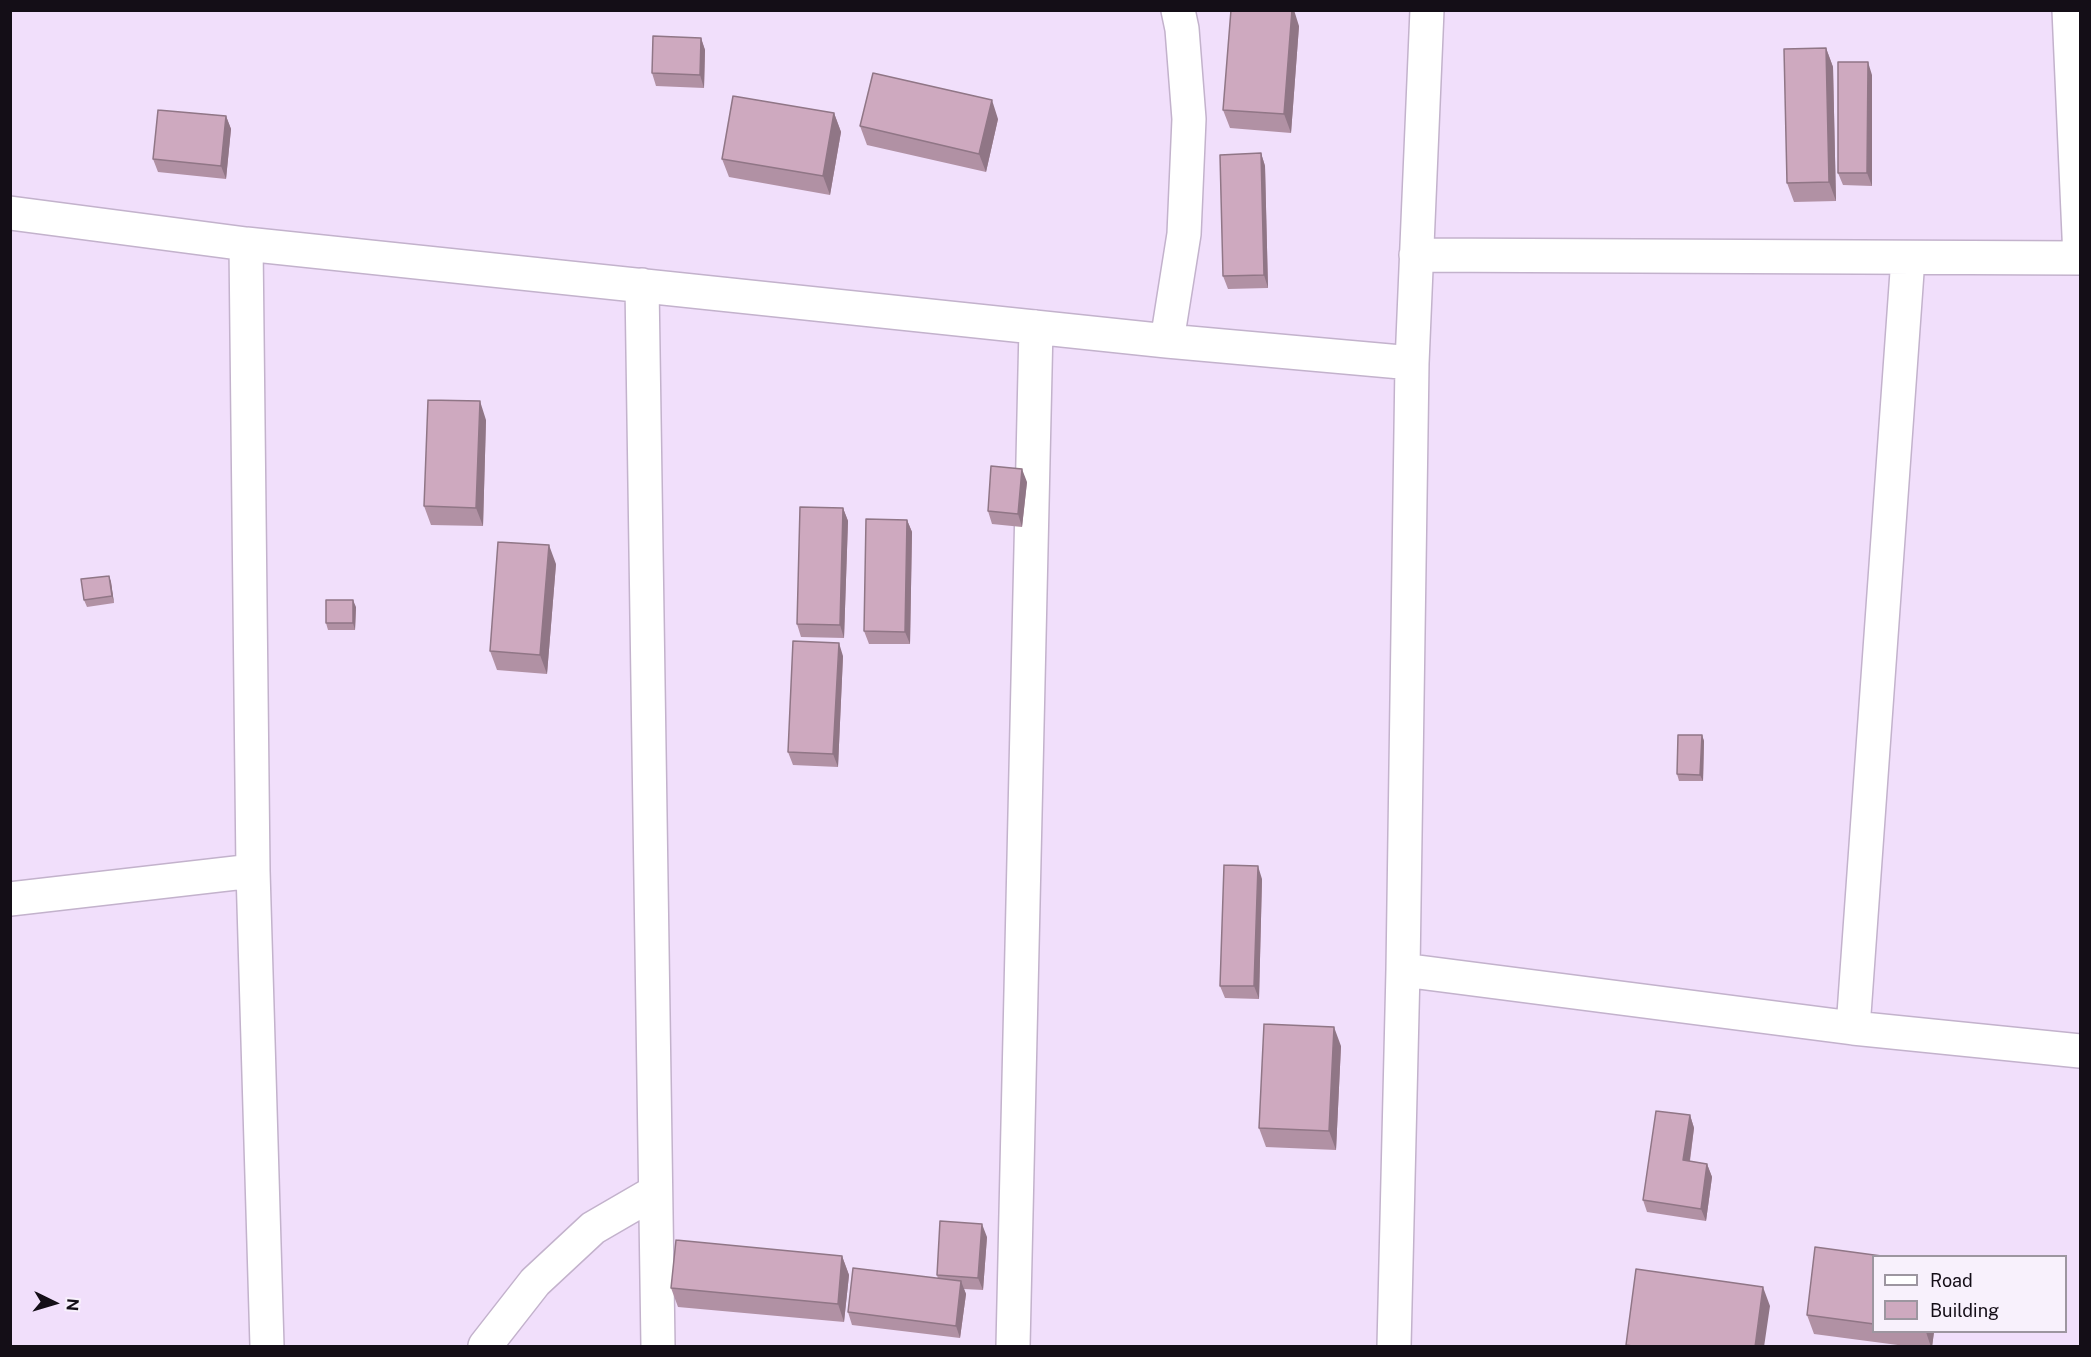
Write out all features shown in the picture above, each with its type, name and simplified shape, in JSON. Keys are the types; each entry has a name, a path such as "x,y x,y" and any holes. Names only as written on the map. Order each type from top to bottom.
{"street":[{"path":"1167,341 1184,234 1189,119 1178,10"},
{"path":"1394,1347 1403,970 1412,363 1427,10"},
{"path":"1416,255 2080,258 2069,10"},
{"path":"10,213 246,244 1167,341 1412,363"},
{"path":"246,244 253,871 267,1347"},
{"path":"1853,1028 1908,258"},
{"path":"642,285 658,1347"},
{"path":"1013,1347 1036,327"},
{"path":"10,899 253,871"},
{"path":"1403,970 1853,1028 2080,1051"},
{"path":"485,1347 535,1282 593,1228 655,1192"}],"building":[{"path":"1231,10 1292,10 1284,114 1223,110"},
{"path":"653,36 701,38 700,75 652,73"},
{"path":"1826,48 1829,182 1787,183 1784,49"},
{"path":"1838,62 1868,62 1867,173 1838,173"},
{"path":"873,73 992,100 979,154 860,126"},
{"path":"733,96 834,113 823,176 722,159"},
{"path":"158,110 226,116 221,166 153,159"},
{"path":"1261,153 1264,275 1223,276 1220,155"},
{"path":"428,400 480,401 476,508 424,506"},
{"path":"991,466 1022,469 1018,514 988,511"},
{"path":"800,507 843,508 840,625 797,624"},
{"path":"866,519 907,520 905,632 864,631"},
{"path":"498,542 549,545 540,655 490,651"},
{"path":"109,576 112,596 84,600 81,579"},
{"path":"326,600 353,600 353,623 326,623"},
{"path":"793,641 839,643 833,754 788,752"},
{"path":"1678,735 1702,735 1700,775 1677,774"},
{"path":"1224,865 1258,866 1254,986 1220,986"},
{"path":"1264,1024 1334,1027 1329,1131 1259,1128"},
{"path":"1656,1111 1690,1115 1683,1160 1707,1164 1701,1209 1643,1200"},
{"path":"940,1221 982,1224 978,1278 937,1275"},
{"path":"676,1240 842,1256 838,1304 671,1288"},
{"path":"1815,1247 1874,1255 1872,1255 1872,1324 1807,1315"},
{"path":"853,1268 961,1281 956,1326 848,1312"},
{"path":"1636,1269 1763,1287 1755,1347 1626,1345"}]}
